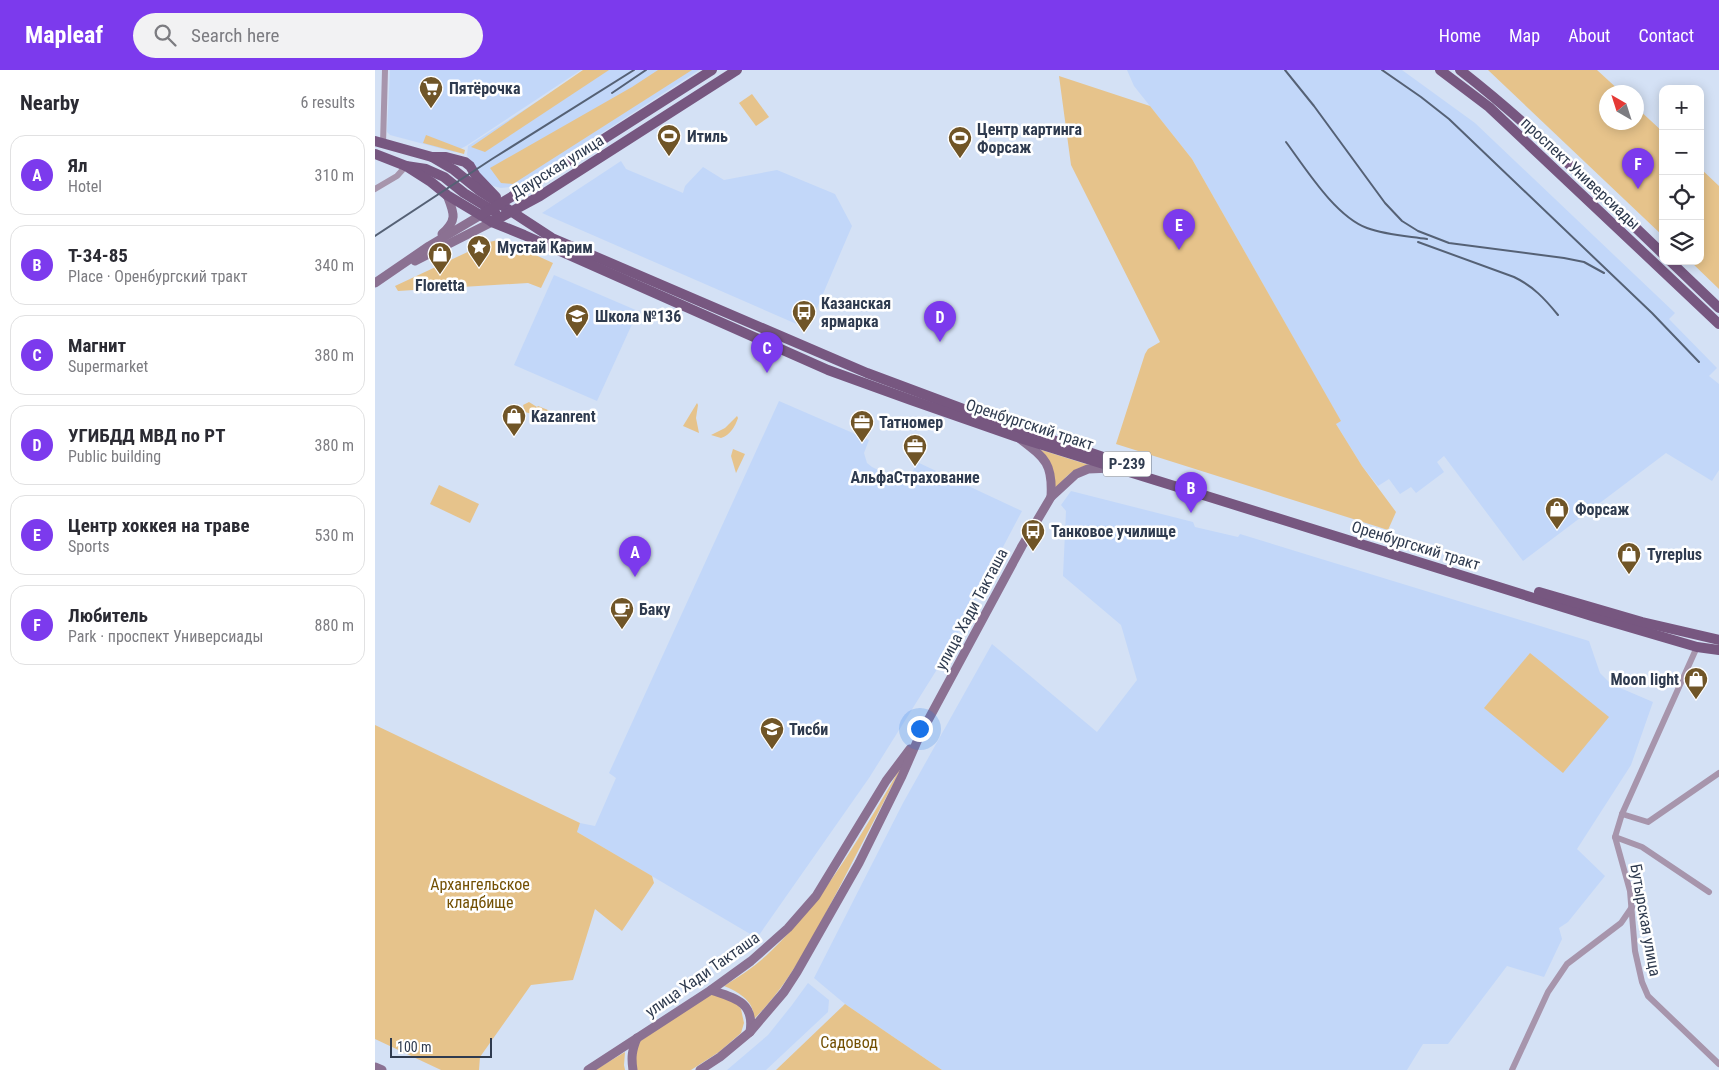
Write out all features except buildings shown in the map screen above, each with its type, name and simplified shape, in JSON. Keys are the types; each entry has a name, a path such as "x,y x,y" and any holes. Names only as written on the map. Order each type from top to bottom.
{"main road":[{"name":"Даурская улица","path":"485,213 712,70"},
{"name":"Даурская улица","path":"492,222 540,196 737,70"},
{"name":"проспект Универсиады","path":"1439,70 1489,107 1719,324"},
{"name":"проспект Универсиады","path":"1460,70 1497,99 1659,250"},
{"name":"Оренбургский тракт","path":"379,142 432,157 454,170 480,191 553,238 831,359 982,416 1107,458 1437,561 1642,622 1719,640"},
{"path":"375,154 406,166 447,195 485,213 513,211"},
{"path":"406,166 426,169 444,177 485,213"},
{"name":"Оренбургский тракт","path":"485,213 492,222 828,370 1017,437 1595,617 1697,646 1719,650"},
{"path":"1675,265 1719,308"}],"street":[{"path":"379,142 385,70"},
{"path":"375,189 397,176 406,166"},
{"path":"429,246 448,229 454,219 447,195"},
{"name":"Даурская улица","path":"375,284 429,246 485,213"},
{"name":"Даурская улица","path":"386,276 492,222"},
{"path":"1017,437 1044,460 1050,470 1052,479 1051,497"},
{"name":"улица Хади Такташа","path":"700,1070 750,1032 784,992 823,929 859,863 919,737 1051,497 1076,474 1088,469 1115,468"},
{"path":"1697,646 1622,814 1615,837 1642,847 1709,892"},
{"name":"улица Хади Такташа","path":"588,1070 711,990 770,946 789,928 816,896 886,781 919,737"},
{"path":"1622,814 1649,822 1719,773"},
{"name":"Бутырская улица","path":"1615,837 1630,891 1635,952 1641,982 1648,996 1719,1064"},
{"path":"1512,1070 1548,992 1567,964 1621,923 1632,908"},
{"path":"711,990 737,998 745,1004 751,1019 750,1032"},
{"path":"633,1070 632,1050 637,1038"},
{"path":"375,1067 382,1070"}],"shaded area":[{"path":"390,70 581,70 454,152 390,135 387,132"},
{"path":"586,70 699,70 520,186 501,188 493,186 482,178 467,155 468,146"},
{"path":"1127,70 1402,70 1475,123 1675,313 1669,319 1717,368 1709,376 1719,384 1719,470 1712,481 1666,453 1523,561 1444,456 1437,462 1444,472 1416,493 1411,487 1400,494 1389,479 1378,486 1362,466 1336,424 1340,420 1192,159 1134,86"},
{"path":"621,161 626,169 683,193 685,186 703,167 724,180 777,170 835,194 852,226 808,329 542,213"},
{"name":"Школа №136","path":"554,275 638,311 597,401 514,365"},
{"path":"779,401 869,440 864,453 867,463 895,478 906,477 913,471 917,462 1022,511 946,655 869,778 757,938 577,832 580,823 595,826 616,778 609,773"},
{"path":"1071,491 1193,522 1195,527 1238,537 1240,534 1589,641 1600,673 1611,684 1653,702 1631,765 1577,849 1605,876 1568,922 1559,928 1562,939 1544,977 1507,966 1448,1044 1423,1044 1407,1070 942,1070 845,1004 814,978 903,803 992,644 1097,732 1137,680 1121,625 1063,576 1066,511 1061,505"},
{"path":"808,983 829,1000 828,1012 766,1070 727,1070 768,1035"}],"green space":[{"path":"583,70 609,70 485,152 471,147"},
{"path":"658,70 692,70 513,184 501,183 490,168 632,87"},
{"path":"1488,70 1597,70 1613,85 1599,85 1599,130 1644,130 1644,114 1659,128 1659,232"},
{"path":"1059,76 1150,106 1192,159 1341,421 1336,424 1362,466 1396,512 1388,530 1116,444 1145,354 1148,349 1160,342 1071,165"},
{"path":"752,94 769,117 756,126 739,103"},
{"path":"426,135 465,150 464,154 423,143"},
{"path":"1704,172 1719,186 1719,289 1694,265 1704,265"},
{"path":"505,241 553,263 541,288 528,283 398,291 395,286 489,242"},
{"path":"529,402 549,411 553,414 554,419 548,422 534,416 536,412 532,414 525,412 523,405"},
{"path":"697,403 696,418 699,433 683,426"},
{"path":"737,416 738,418 732,430 727,435 721,438 711,435 725,428"},
{"path":"1035,448 1089,465 1069,474 1054,492 1052,467 1046,458"},
{"path":"733,449 745,454 736,473 731,456"},
{"path":"439,485 479,504 470,523 430,504"},
{"path":"1530,653 1609,717 1563,773 1484,708"},
{"name":"Архангельское кладбище","path":"375,725 580,823 577,832 652,876 654,883 622,931 595,909 573,980 531,985 480,1057 479,1070 441,1070 375,1039"},
{"path":"908,755 810,941 779,991 753,1020 752,1008 745,998 724,986 765,957 811,907 862,833"},
{"path":"715,994 736,1003 741,1009 744,1023 741,1033 719,1052 691,1070 634,1070 637,1043 708,996"},
{"name":"Садовод","path":"845,1004 942,1070 776,1070"},
{"path":"625,1052 625,1070 595,1070"}],"railway":[{"path":"375,236 492,159 634,70"},
{"path":"612,93 646,70"},
{"path":"1285,70 1314,106 1385,203 1402,221 1418,231 1449,243 1564,258 1584,262 1604,273"},
{"path":"1382,70 1449,119 1652,313 1699,362"},
{"path":"1286,142 1322,191 1355,222 1382,232 1427,239"},
{"path":"1418,242 1514,277 1538,293 1558,315"}],"place":[{"name":"Пятёрочка","path":"431,109"},
{"name":"Итиль","path":"669,157"},
{"name":"Центр картинга Форсаж","path":"960,159"},
{"name":"Любитель","path":"1638,189"},
{"name":"Центр хоккея на траве","path":"1179,250"},
{"name":"Мустай Карим","path":"479,268"},
{"name":"Floretta","path":"440,275"},
{"name":"Казанская ярмарка","path":"804,333"},
{"name":"Школа №136","path":"577,337"},
{"name":"УГИБДД МВД по РТ","path":"940,342"},
{"name":"Магнит","path":"767,373"},
{"name":"Kazanrent","path":"514,437"},
{"name":"Татномер","path":"862,443"},
{"name":"АльфаСтрахование","path":"915,467"},
{"name":"T-34-85","path":"1191,513"},
{"name":"Форсаж","path":"1557,530"},
{"name":"Танковое училище","path":"1033,552"},
{"name":"Tyreplus","path":"1629,575"},
{"name":"Ял","path":"635,577"},
{"name":"Баку","path":"622,630"},
{"name":"Moon light","path":"1696,700"},
{"name":"Тисби","path":"772,750"}]}
